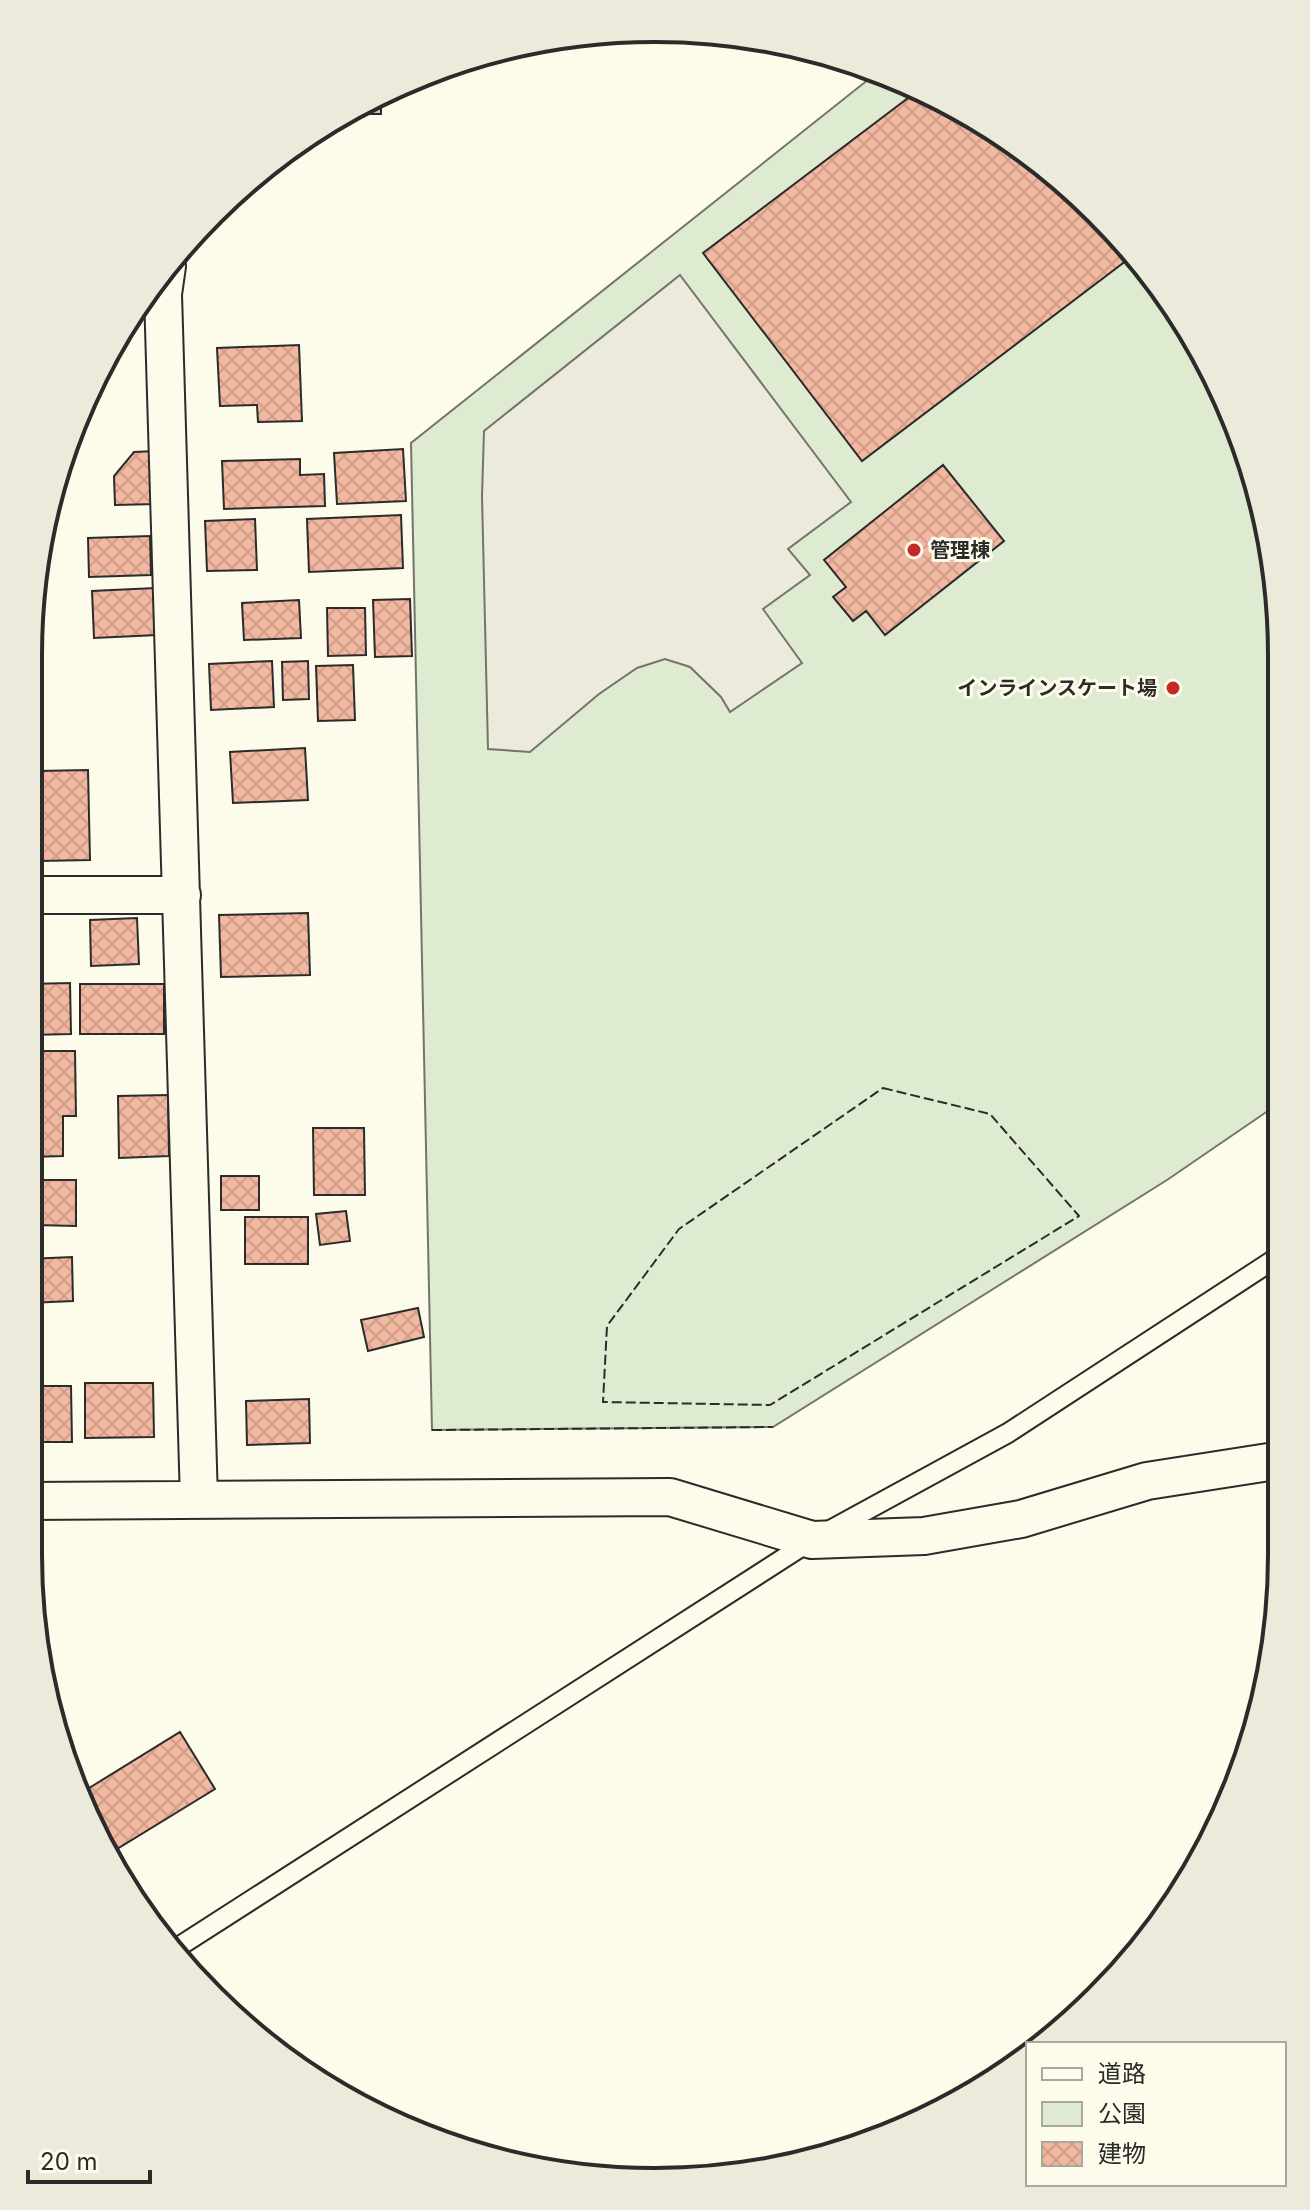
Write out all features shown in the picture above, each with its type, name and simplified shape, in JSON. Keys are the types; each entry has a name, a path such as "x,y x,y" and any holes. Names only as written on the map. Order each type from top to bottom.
{"street":[{"path":"164,289 199,1500"},
{"path":"42,895 182,895"},
{"path":"42,1501 670,1497 812,1540 924,1536 1021,1519 1147,1481 1268,1462"}],"lane":[{"path":"182,1944 812,1540 1008,1433 1268,1263"}],"green space":[{"path":"867,81 962,124 1028,169 1059,194 1116,251 1165,314 1205,384 1247,496 1263,575 1267,615 1268,1111 1167,1180 773,1427 432,1430 411,443"}],"shaded area":[{"path":"680,275 851,502 788,549 810,575 763,609 802,663 730,712 721,697 690,667 665,659 637,668 599,694 530,752 488,749 482,496 484,431"}],"building":[{"path":"909,97 962,124 1028,169 1059,194 1125,262 862,461 703,253"},
{"path":"381,107 381,114 367,114"},
{"path":"299,345 302,421 258,422 257,405 220,406 217,348"},
{"path":"403,449 406,501 337,504 334,453"},
{"path":"155,451 156,504 115,505 114,476 134,452"},
{"path":"300,459 300,475 324,474 325,506 224,509 222,461"},
{"name":"管理棟","path":"943,465 1004,541 885,635 866,611 853,621 833,597 846,587 824,560"},
{"path":"401,515 403,568 309,572 307,519"},
{"path":"255,519 257,570 207,571 205,521"},
{"path":"150,536 151,575 89,577 88,538"},
{"path":"155,588 157,635 94,638 92,591"},
{"path":"410,599 412,656 375,657 373,600"},
{"path":"299,600 301,638 244,640 242,603"},
{"path":"327,608 365,608 366,655 328,656"},
{"path":"272,661 274,707 211,710 209,664"},
{"path":"308,661 309,699 283,700 282,662"},
{"path":"353,665 355,720 318,721 316,666"},
{"path":"305,748 308,800 233,803 230,752"},
{"path":"88,770 90,860 42,861 42,771"},
{"path":"308,913 310,975 221,977 219,915"},
{"path":"137,918 139,964 91,966 90,920"},
{"path":"70,983 71,1034 42,1035 42,984"},
{"path":"80,984 164,984 164,1034 80,1034"},
{"path":"42,1051 75,1051 76,1116 63,1116 63,1156 42,1157"},
{"path":"168,1095 169,1156 119,1158 118,1096"},
{"path":"313,1128 364,1128 365,1195 314,1195"},
{"path":"221,1176 259,1176 259,1210 221,1210"},
{"path":"42,1180 76,1180 76,1226 42,1225"},
{"path":"346,1211 350,1241 320,1245 316,1214"},
{"path":"245,1217 308,1217 308,1264 245,1264"},
{"path":"72,1257 73,1301 42,1302 42,1258"},
{"path":"418,1308 424,1337 368,1351 361,1320"},
{"path":"85,1383 153,1383 154,1437 85,1438"},
{"path":"42,1386 71,1386 72,1442 42,1442"},
{"path":"309,1399 310,1443 247,1445 246,1401"},
{"path":"180,1732 215,1789 117,1849 88,1788"}],"fence":[{"path":"883,1088 990,1114 1079,1216 770,1405 603,1402 607,1326 679,1229 883,1088"},
{"path":"432,1430 773,1427"}],"place":[{"name":"管理棟","path":"914,550"},
{"name":"インラインスケート場","path":"1173,688"}]}
